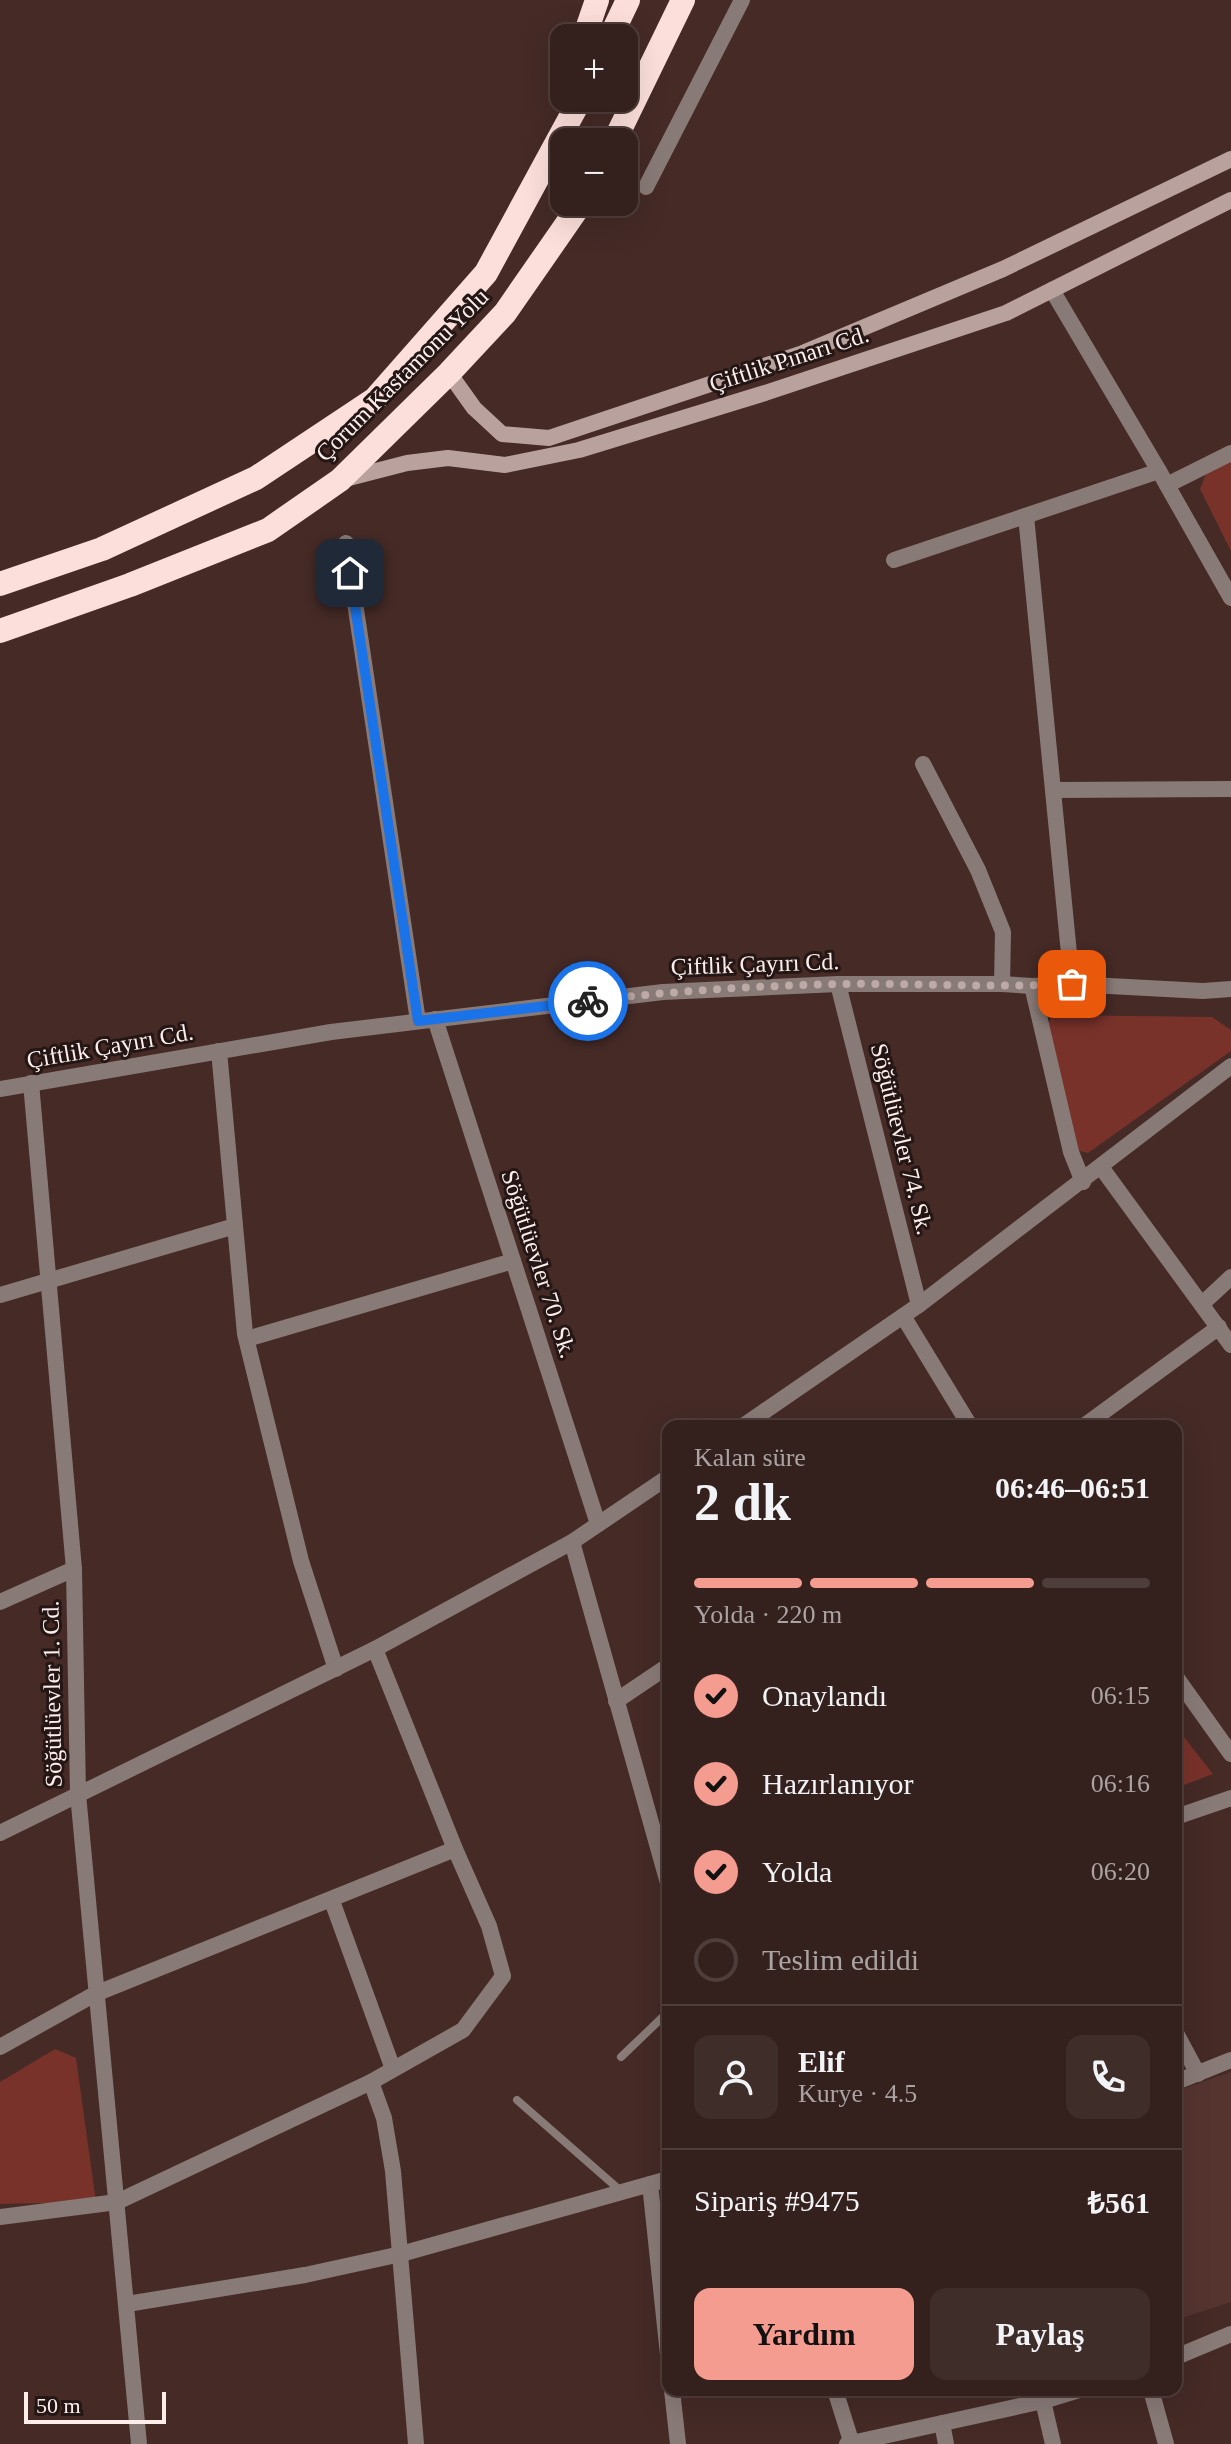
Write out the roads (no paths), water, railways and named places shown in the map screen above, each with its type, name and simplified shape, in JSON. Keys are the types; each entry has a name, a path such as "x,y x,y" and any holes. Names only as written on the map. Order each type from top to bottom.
{"highway":[{"path":"589,24 597,0"},
{"path":"617,24 628,0"},
{"path":"621,128 683,0"},
{"path":"537,180 559,112"},
{"name":"Çorum Kastamonu Yolu","path":"0,584 102,549 256,478 375,399 486,273 573,112"},
{"name":"Çorum Kastamonu Yolu","path":"0,631 130,585 268,530 340,480 505,313 572,216"}],"street":[{"path":"646,187 742,0"},
{"name":"Çiftlik Pınarı Cd.","path":"449,373 474,408 502,434 549,438 803,353 1003,269 1231,159"},
{"name":"Çiftlik Pınarı Cd.","path":"340,480 407,463 448,458 505,465 579,450 765,393 1006,313 1231,200"},
{"path":"1052,290 1231,598"},
{"path":"894,560 1026,516 1163,478 1231,453"},
{"path":"1026,516 1072,984"},
{"name":"Söğütlüevler 70. Sk.","path":"346,543 426,1020 513,1261 598,1524"},
{"path":"923,764 978,870 1003,932 1002,984"},
{"path":"1054,790 1231,789"},
{"name":"Çiftlik Çayırı Cd.","path":"0,1089 331,1032 663,992 838,984 1072,984 1203,991 1231,989"},
{"name":"Söğütlüevler 74. Sk.","path":"838,984 919,1305"},
{"path":"1032,986 1071,1152 1083,1182"},
{"path":"219,1051 247,1339 301,1561 336,1669"},
{"path":"752,1420 919,1305 1231,1066"},
{"name":"Söğütlüevler 1. Cd.","path":"31,1083 74,1569 78,1794 139,2444"},
{"path":"1101,1167 1231,1345"},
{"path":"0,1295 235,1226"},
{"path":"247,1339 513,1261"},
{"path":"1202,1304 1231,1277"},
{"path":"903,1316 966,1420"},
{"path":"1092,1420 1219,1327"},
{"path":"0,1833 375,1649 572,1542 662,1481"},
{"path":"572,1542 662,1861"},
{"path":"0,1602 74,1569"},
{"path":"0,2217 117,2202 371,2082 463,2030 503,1976 489,1926 375,1649"},
{"path":"616,1701 662,1670"},
{"path":"1182,1685 1231,1754"},
{"path":"1182,1815 1231,1798"},
{"path":"0,2047 95,1994 455,1849"},
{"path":"332,1901 393,2069"},
{"path":"1182,2044 1198,2074"},
{"path":"1182,2080 1231,2060"},
{"path":"371,2082 384,2118 393,2171 416,2444"},
{"path":"127,2304 305,2275 401,2254 662,2181"},
{"path":"650,2184 662,2298"},
{"path":"1182,2354 1231,2334"},
{"path":"673,2396 678,2444"},
{"path":"837,2396 850,2444 1059,2396"},
{"path":"1010,2396 1013,2408"},
{"path":"1153,2396 1166,2444"},
{"path":"1043,2401 1053,2444"},
{"path":"942,2423 946,2444"}],"lane":[{"path":"621,2057 662,2018"},
{"path":"517,2100 622,2192"}]}
